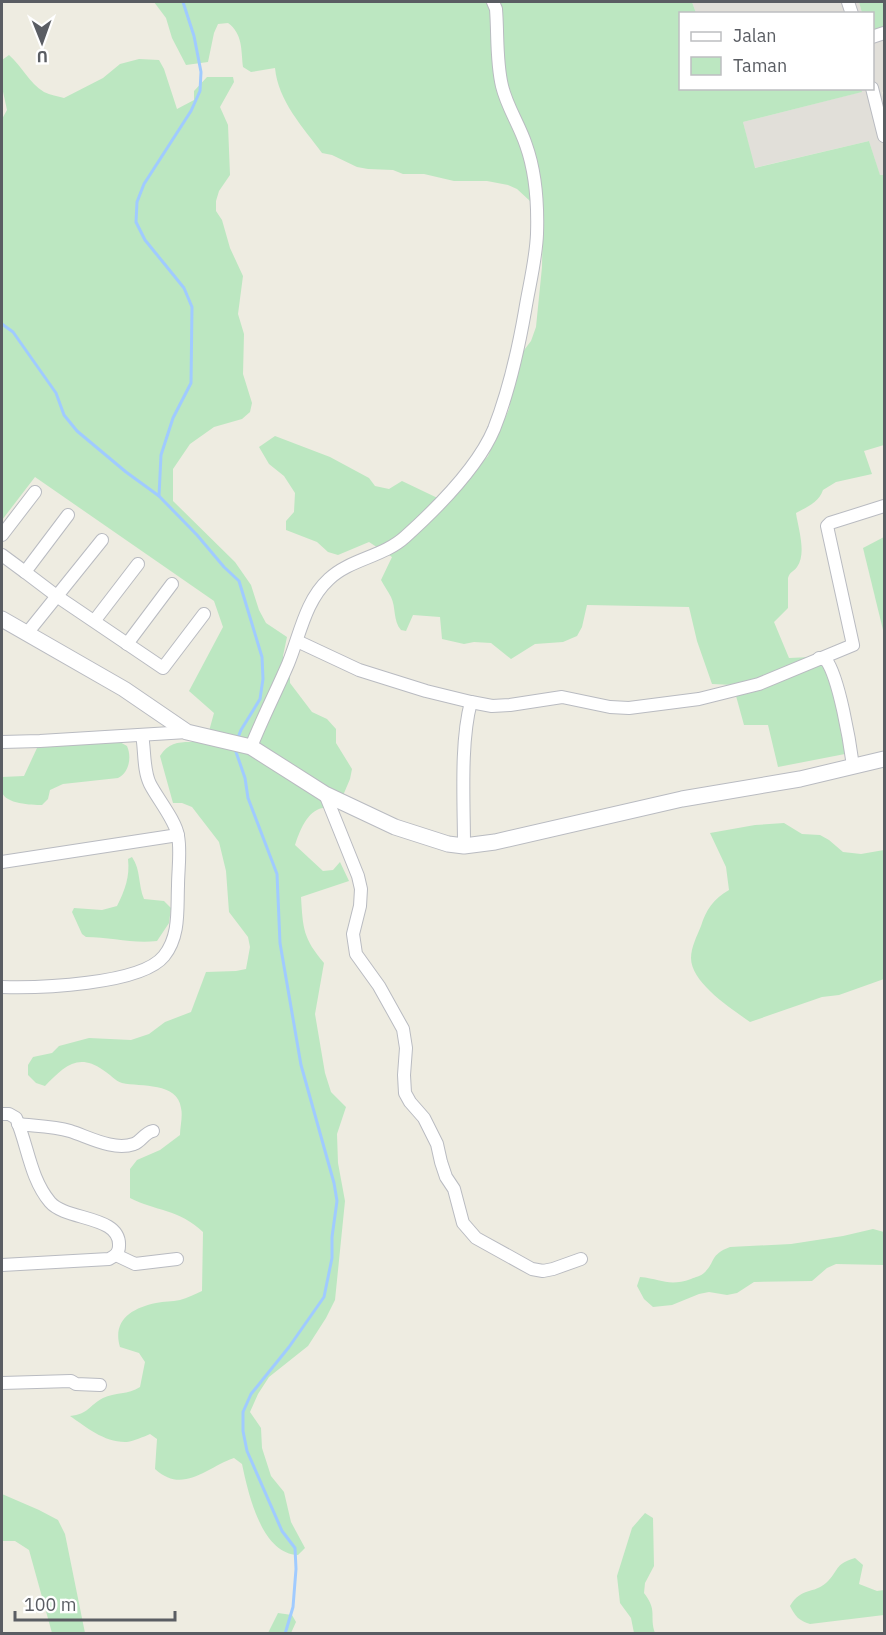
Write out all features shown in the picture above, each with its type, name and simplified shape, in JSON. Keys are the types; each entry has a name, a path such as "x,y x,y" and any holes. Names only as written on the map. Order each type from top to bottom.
{"street":[{"path":"240,744 297,641 305,614 329,579 346,568 385,551 404,538 465,474 493,430 508,389 520,340 535,255 536,200 535,179 526,143 501,83 497,19 493,2"},
{"path":"873,90 885,136"},
{"path":"2,535 35,492"},
{"path":"297,641 359,670 426,691 492,706 562,697 610,707 648,707 699,699 759,684 853,645 827,526 830,523 885,506"},
{"path":"25,572 68,515"},
{"path":"28,632 102,540"},
{"path":"2,555 58,597 163,668 204,614"},
{"path":"95,620 138,564"},
{"path":"127,644 171,584"},
{"path":"2,619 124,689 187,732"},
{"path":"819,658 826,660 830,667 843,710 853,766"},
{"path":"464,846 467,720 471,702"},
{"path":"2,742 187,732 240,744 325,794 395,827 431,840 464,846 495,842 682,798 800,779 885,759"},
{"path":"2,987 62,986 101,981 129,975 163,957 177,928 178,835 150,784 146,771 142,735"},
{"path":"325,794 358,876 361,889 360,906 353,934 356,954 379,986 404,1029 405,1093 424,1118 438,1144 441,1162 446,1177 454,1189 463,1223 476,1238 532,1269 543,1271 581,1260"},
{"path":"2,862 178,835"},
{"path":"2,1114 13,1115 18,1124 36,1180 51,1203 66,1213 96,1221 115,1232 119,1242 116,1255 109,1259 2,1264"},
{"path":"18,1124 68,1130 92,1140 115,1145 134,1144 146,1133 153,1131"},
{"path":"116,1255 135,1264 177,1259"},
{"path":"2,1383 71,1381 76,1384 100,1385"}],"shaded area":[{"path":"692,2 859,2 862,12 696,12"},
{"path":"884,27 884,91 882,92 884,175 880,176 869,141 754,168 743,122 861,92 861,90 874,90 874,30"}],"green space":[{"path":"154,2 692,2 696,12 679,12 679,90 861,90 862,92 743,122 755,168 869,141 880,175 884,175 884,445 864,451 872,474 836,482 823,490 812,504 796,513 801,540 800,561 788,578 788,608 774,622 789,658 811,657 824,666 835,700 845,754 778,767 768,725 744,725 733,685 712,684 697,641 689,607 587,605 582,627 577,636 563,642 535,644 511,659 491,643 464,644 442,639 440,617 413,615 406,631 401,630 391,597 381,580 392,557 369,542 338,555 328,552 317,542 286,530 286,521 294,512 295,493 284,476 269,464 259,447 275,436 330,457 369,478 375,486 389,489 402,481 448,503 488,456 509,409 518,358 531,341 536,327 542,267 543,213 517,189 508,185 487,181 454,181 424,174 403,174 393,170 368,169 322,153 286,103 275,68 251,72 243,67 239,37 233,27 228,23 218,24 208,62 186,65 172,38 166,18"},
{"path":"859,2 884,2 884,27 874,30 874,12 862,12"},
{"path":"9,55 39,88 46,93 64,98 103,78 120,64 139,59 159,60 177,109 194,100 194,91 207,77 233,77 234,82 220,107 228,125 230,175 219,191 216,211 222,220 230,248 243,276 238,314 244,334 243,374 252,403 250,412 242,419 214,427 190,444 173,469 173,501 235,562 251,585 266,623 287,637 283,656 290,669 290,683 312,712 327,719 336,729 336,743 352,769 336,812 323,808 312,813 295,845 323,871 333,870 340,862 349,881 301,897 305,933 324,963 315,1014 325,1073 331,1092 346,1107 337,1134 338,1163 345,1201 335,1300 308,1346 269,1377 250,1412 261,1428 262,1448 271,1476 284,1492 291,1522 305,1548 298,1555 285,1552 274,1544 266,1533 258,1520 242,1464 234,1458 195,1477 175,1480 155,1469 157,1439 150,1434 136,1440 119,1442 96,1434 70,1416 85,1412 103,1398 140,1387 145,1362 139,1353 120,1347 119,1329 126,1317 139,1308 159,1302 180,1300 202,1291 203,1232 185,1219 130,1198 130,1169 137,1160 160,1150 180,1135 182,1111 173,1094 158,1087 122,1083 86,1062 78,1062 64,1068 45,1086 36,1083 28,1075 28,1065 33,1057 52,1053 59,1046 89,1038 131,1040 149,1034 165,1022 191,1012 206,972 246,969 250,947 248,937 229,912 226,871 219,842 192,807 182,803 173,803 160,756 164,750 174,744 206,742 214,713 189,691 223,627 214,601 35,477 2,520 2,119 7,110 2,87 2,60"},
{"path":"884,537 884,634 863,548"},
{"path":"118,741 127,746 129,760 127,769 118,778 63,784 50,790 48,799 42,805 13,801 4,796 2,792 2,777 24,776 37,748 61,744"},
{"path":"784,823 802,834 820,835 843,852 861,854 884,850 884,979 839,995 822,997 750,1022 723,1003 705,986 693,967 691,958 705,915 714,901 729,890 726,867 710,833 755,825"},
{"path":"132,857 137,867 144,899 164,901 171,908 169,923 157,941 139,942 86,937 82,934 72,912 74,908 102,910 117,906 126,883 128,859"},
{"path":"873,1229 884,1232 884,1265 836,1264 827,1268 812,1281 754,1282 737,1293 727,1295 709,1292 672,1305 653,1307 644,1299 637,1286 640,1277 676,1282 700,1276 719,1253 730,1247 791,1244"},
{"path":"2,1494 58,1520 65,1534 85,1633 52,1633 29,1550 15,1541 2,1541"},
{"path":"645,1513 653,1518 654,1566 645,1583 644,1593 651,1604 655,1633 634,1633 631,1618 620,1603 617,1576 632,1528"},
{"path":"855,1558 863,1565 859,1584 877,1591 884,1590 884,1615 810,1624 798,1618 790,1606 794,1600 803,1593 826,1583 840,1566"},
{"path":"278,1613 292,1615 296,1622 291,1633 268,1633"}],"waterway":[{"path":"159,496 161,455 173,418 191,383 192,307 184,288 145,240 136,222 137,202 144,184 191,111 200,91 201,72 194,36 183,2"},
{"path":"2,324 13,332 56,393 64,415 77,431 159,496 239,581 262,657 263,679 260,699 237,740"},
{"path":"235,749 245,778 248,798 277,874 280,943 301,1065 337,1201 332,1237 332,1258 324,1297 289,1347 251,1394 243,1412 243,1431 247,1451 282,1531 295,1548 293,1607 285,1634"}]}
